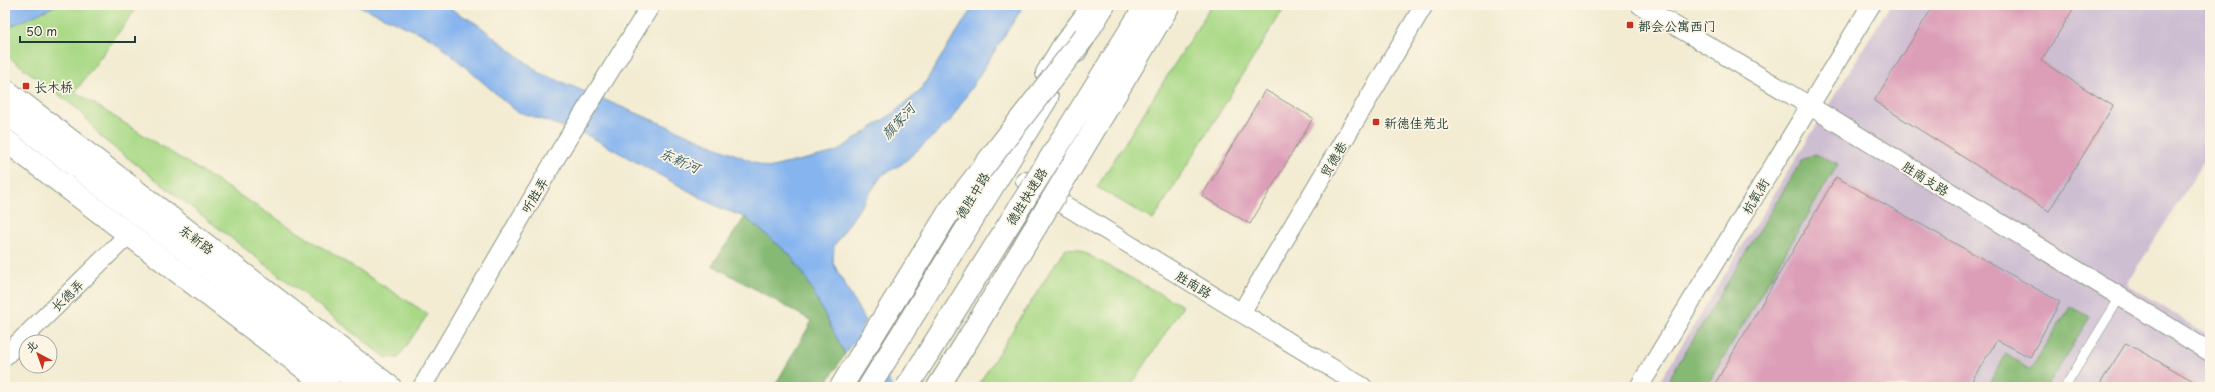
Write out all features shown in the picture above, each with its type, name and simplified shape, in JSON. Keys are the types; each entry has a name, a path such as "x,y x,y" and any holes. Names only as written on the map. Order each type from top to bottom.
{"main road":[{"name":"德胜中路","path":"855,386 1064,45 1094,5"},
{"path":"855,386 950,210 1085,36 1104,5"},
{"path":"904,384 1133,5"},
{"name":"德胜快速路","path":"904,384 1146,5"},
{"path":"938,387 1169,5"},
{"name":"东新路","path":"5,90 390,387"},
{"path":"11,117 364,387"},
{"path":"5,140 329,387"}],"street":[{"name":"听胜弄","path":"422,387 560,151 651,5"},
{"name":"贸德巷","path":"1241,313 1424,5"},
{"name":"胜南支路","path":"1640,5 1810,106 2210,352"},
{"name":"杭氧街","path":"1639,387 1871,5"},
{"name":"胜南路","path":"1025,182 1363,387"},
{"name":"长德弄","path":"5,356 129,234"}],"lane":[{"path":"2065,387 2120,297"}],"shaded area":[{"path":"1890,5 2210,5 2210,152 2127,284 2210,336 2210,387 1656,387"}],"green space":[{"path":"5,5 132,5 135,10 75,92 428,314 398,358 385,357 102,138 79,110 5,54"},
{"path":"1212,5 1286,5 1153,220 1097,187"},
{"path":"1815,154 1838,164 1706,387 1664,387 1802,160"},
{"path":"745,217 789,254 803,273 845,354 824,387 774,387 812,321 712,265"},
{"path":"1065,248 1077,249 1183,306 1130,387 977,387"},
{"path":"2070,307 2090,317 2046,387 1987,387 2006,354 2030,370"}],"water":[{"path":"5,5 57,5 5,29"},
{"name":"颜家河","path":"357,5 444,5 477,24 540,73 768,168 836,152 892,114 919,92 974,5 1024,5 950,121 902,164 882,175 834,246 833,263 865,321 845,354 803,273 789,254 745,217 720,208 587,135 516,111 433,39"}],"building":[{"path":"1934,5 2076,5 2041,61 2113,106 2049,211 1874,101"},
{"path":"1265,90 1313,118 1250,224 1202,196"},
{"path":"1836,177 2060,302 2030,357 1997,340 1968,387 1713,387"},
{"path":"2126,343 2204,387 2098,387"}],"waterway":[{"name":"东新河","path":"846,316 884,387"}],"place":[{"name":"都会公寓西门","path":"1630,25"},
{"name":"长木桥","path":"26,86"},
{"name":"新德佳苑北","path":"1376,122"}]}
